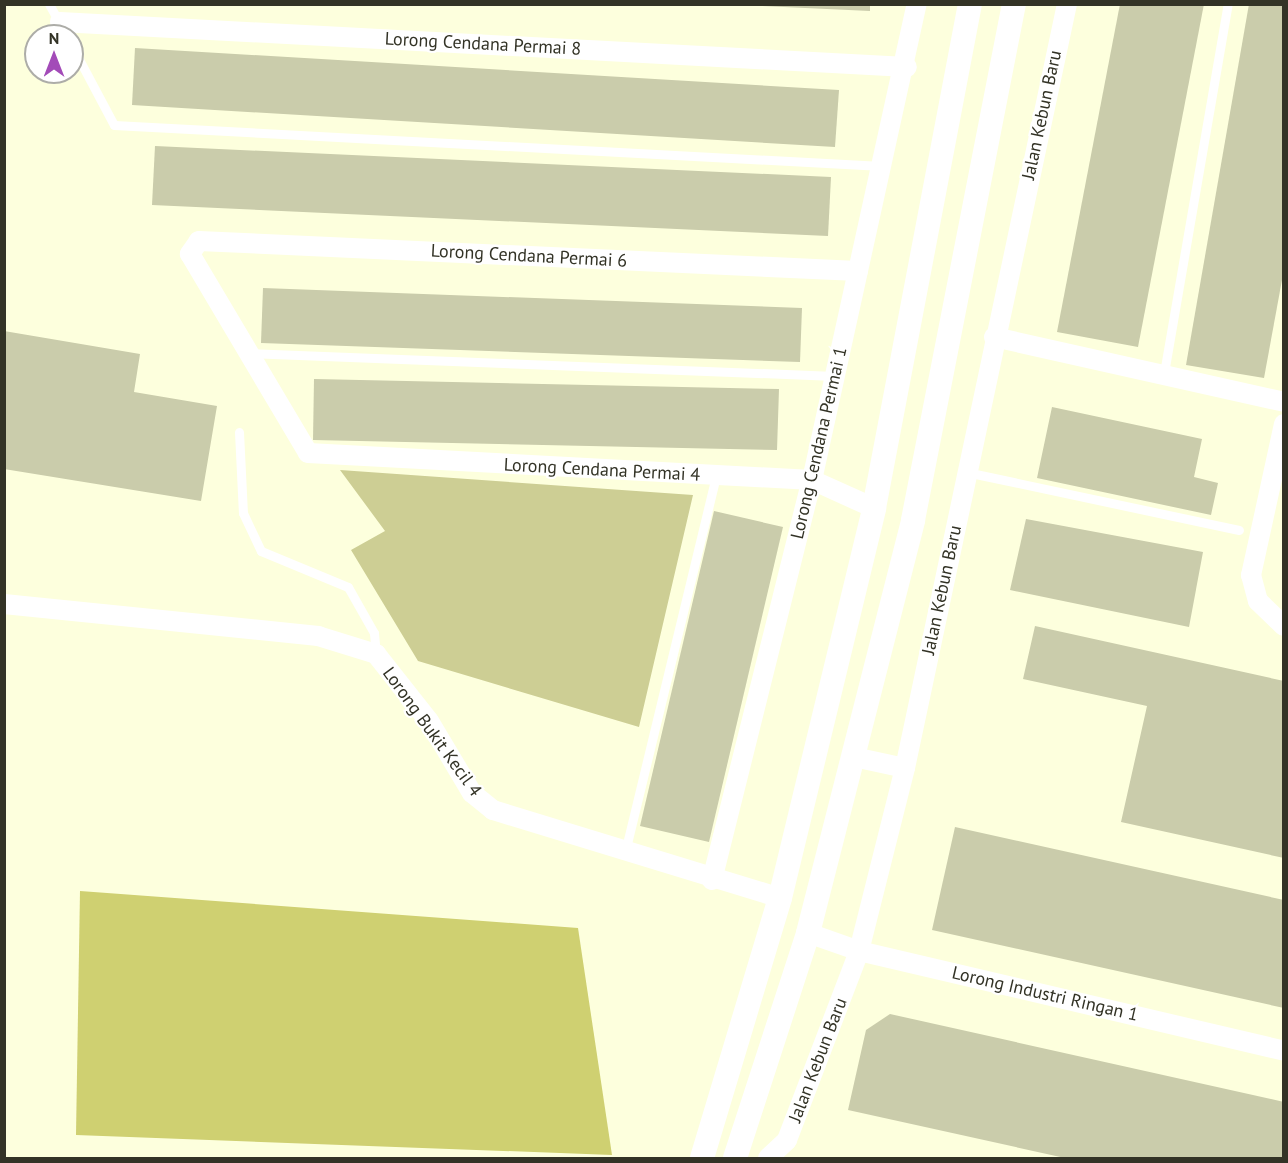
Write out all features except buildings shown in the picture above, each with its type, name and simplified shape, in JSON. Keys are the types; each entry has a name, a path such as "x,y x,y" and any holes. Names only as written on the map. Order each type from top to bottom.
{"street":[{"name":"Lorong Cendana Permai 1","path":"712,880 812,480 858,271 907,67 917,4"},
{"path":"702,1158 780,898 874,508 970,4"},
{"path":"735,1158 808,933 913,520 1014,4"},
{"name":"Jalan Kebun Baru","path":"768,1158 787,1140 859,951 905,768 994,337 1067,4"},
{"name":"Lorong Cendana Permai 8","path":"84,30 907,67"},
{"name":"Lorong Cendana Permai 6","path":"246,353 190,254 199,241 858,271"},
{"path":"994,337 1164,373 1284,402"},
{"name":"Lorong Cendana Permai 4","path":"246,353 299,445 324,455 812,480 874,508"},
{"path":"1284,424 1251,575 1258,601 1284,626"},
{"name":"Lorong Bukit Kecil 4","path":"4,604 318,636 376,654 429,721 472,794 493,810 712,880 780,898"},
{"path":"854,757 905,768"},
{"name":"Lorong Industri Ringan 1","path":"808,933 859,951 1284,1051"}],"lane":[{"path":"48,4 60,24"},
{"path":"1164,373 1228,4"},
{"path":"84,69 114,125 883,166"},
{"path":"246,353 835,376"},
{"path":"239,432 243,513 261,551 348,587 374,633 376,654"},
{"path":"966,472 1239,530"},
{"path":"625,852 716,476"}],"green space":[{"path":"340,470 693,495 639,727 418,661 351,550 385,531"}],"shaded area":[{"path":"80,891 578,928 612,1155 76,1135"}]}
